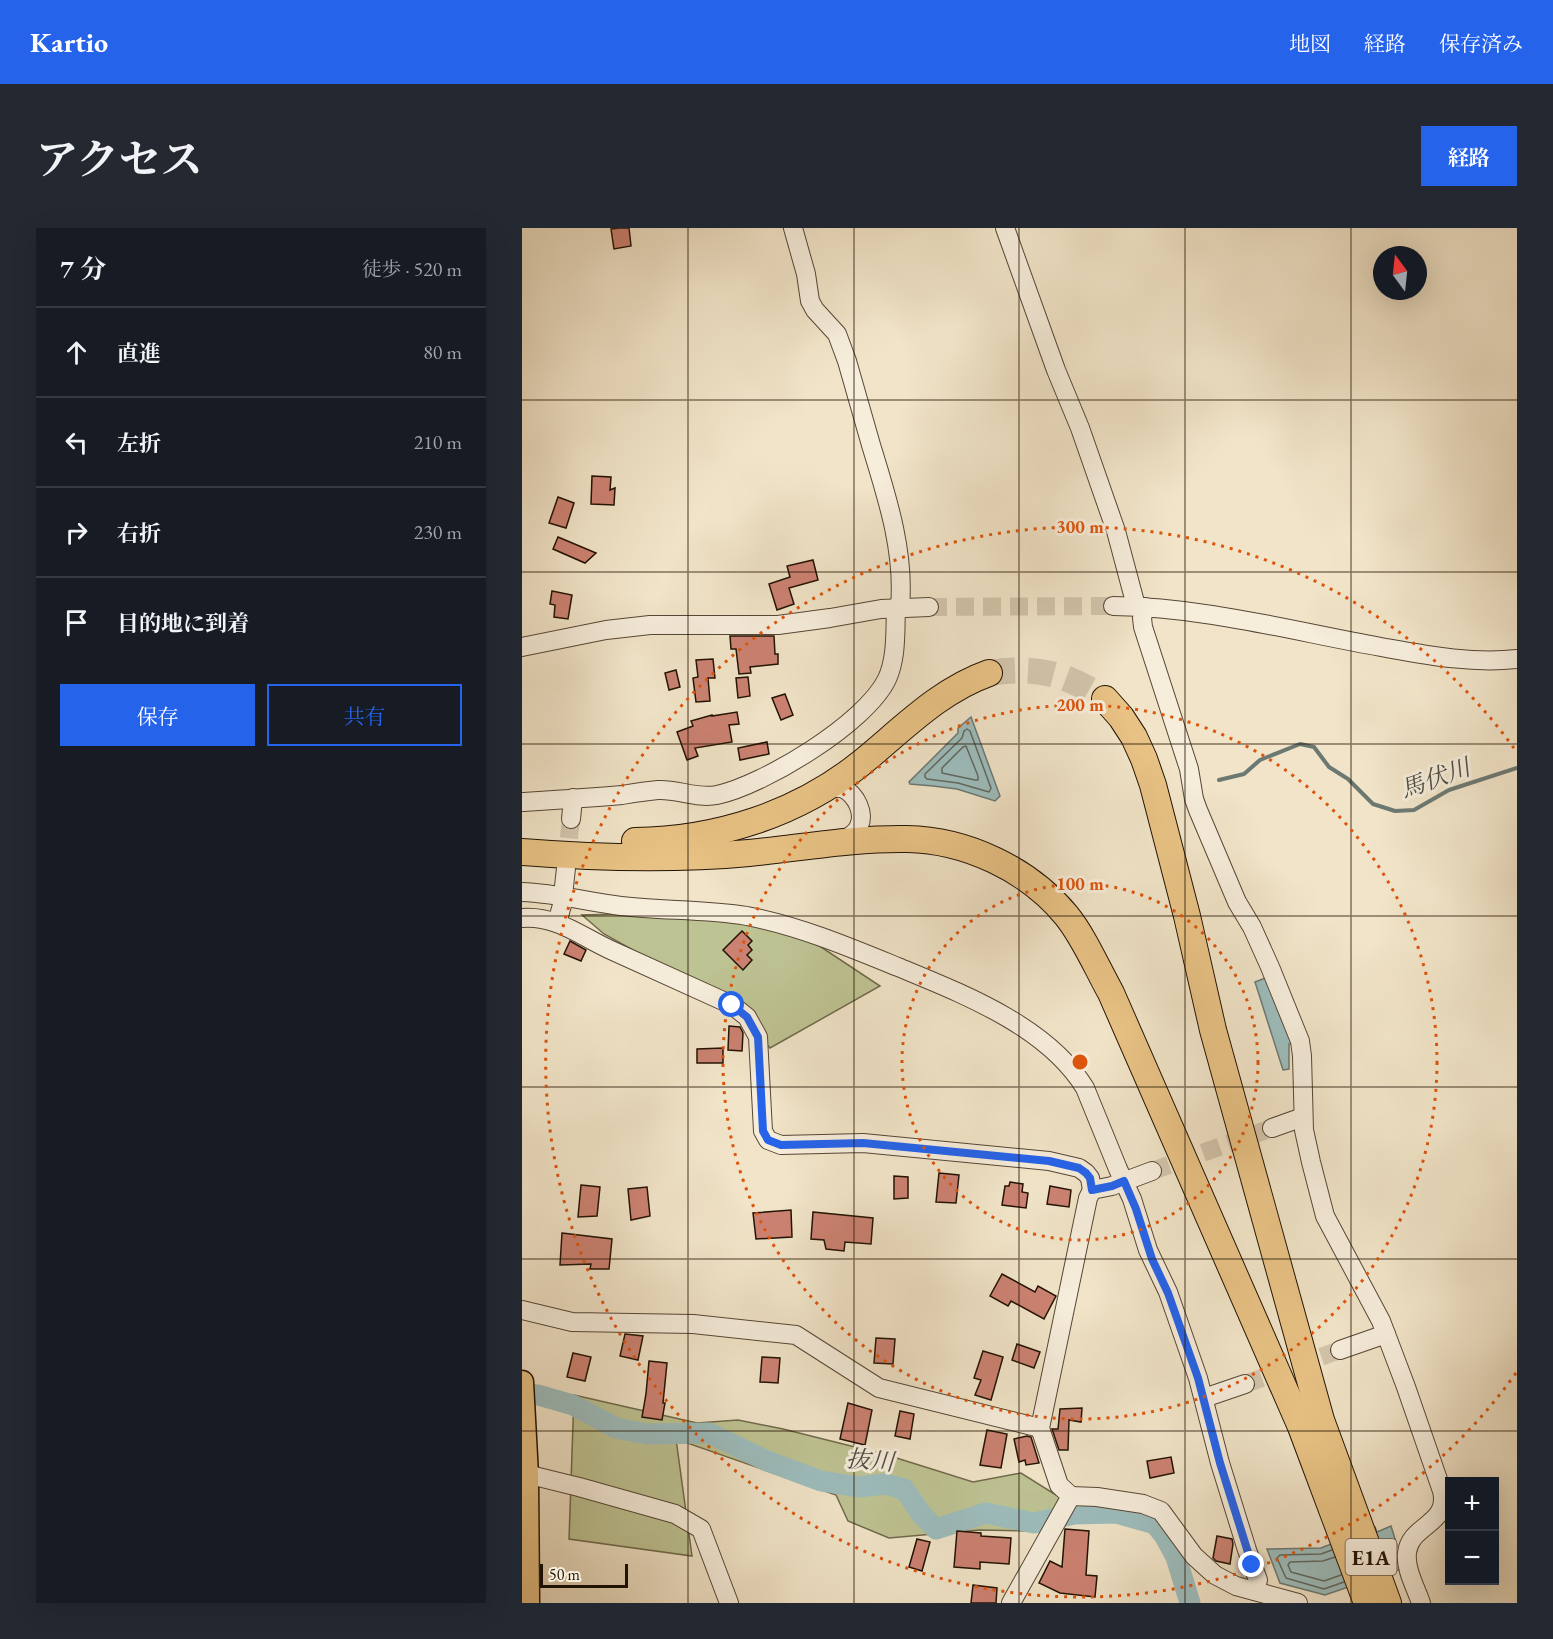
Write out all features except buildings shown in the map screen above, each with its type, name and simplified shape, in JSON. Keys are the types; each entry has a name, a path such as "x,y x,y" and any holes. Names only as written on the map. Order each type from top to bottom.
{"highway":[{"path":"522,838 607,842 653,841 687,838 722,831 762,818 811,797 858,766 928,706 969,680 989,673"},
{"path":"1105,699 1134,736 1153,785 1311,1424"},
{"path":"522,852 634,858 748,853 864,840 908,839 937,842 972,850 1007,865 1037,886 1066,915 1088,949 1111,993 1311,1424"},
{"name":"E1A","path":"1311,1424 1345,1514 1388,1603"},
{"name":"E1A","path":"1345,1514 1367,1603"}],"main road":[{"path":"522,1382 528,1603"}],"street":[{"path":"522,802 623,795 658,790 704,796 718,795 764,776 819,745 867,705 882,688 891,669 902,589 901,564 892,522 847,360 831,327 810,301 806,274 793,228"},
{"path":"1005,228 1116,531 1140,606 1143,627 1190,769 1198,810 1236,902 1252,927 1270,967 1300,1041 1302,1117 1326,1216 1386,1334 1444,1497 1443,1509 1408,1546 1408,1566 1421,1603"},
{"path":"1113,606 1140,606 1206,613 1449,659 1517,659"},
{"path":"522,647 606,630 650,625 778,625 898,607 929,607"},
{"path":"825,788 842,788 854,796 861,811 860,825 854,833 839,843"},
{"path":"571,819 573,798"},
{"path":"557,923 564,897 566,868"},
{"path":"522,892 636,908 732,914 804,931 950,988 1030,1032 1066,1063 1085,1088 1136,1209 1152,1259 1170,1299 1204,1398 1220,1463 1258,1580 1255,1591"},
{"path":"522,918 537,918 567,926 609,950 732,1005 747,1017 758,1037 763,1131 768,1140 781,1145 863,1143 1049,1161 1079,1168 1086,1173 1090,1178 1092,1190 1088,1198 1040,1428 1059,1485 1068,1502"},
{"path":"1272,1128 1302,1117"},
{"path":"1092,1190 1112,1186 1152,1171"},
{"path":"522,1310 572,1322 693,1324 795,1335 879,1388 1040,1428"},
{"path":"1340,1350 1386,1334"},
{"path":"1204,1398 1245,1384"},
{"path":"525,1474 675,1514 701,1529 729,1603"},
{"path":"1011,1603 1068,1502 1097,1497 1143,1504 1161,1511 1194,1556 1215,1575 1236,1586 1298,1603"}],"green space":[{"path":"696,912 809,939 880,986 770,1048 732,1005 604,934 582,915"},
{"path":"574,1395 697,1423 738,1420 783,1429 887,1455 973,1482 1021,1473 1064,1500 1038,1531 979,1530 889,1538 848,1521 836,1495 676,1439 692,1556 569,1539"}],"water":[{"path":"971,717 1000,796 995,801 957,789 910,784 909,782 958,733 958,728"},
{"path":"1268,977 1294,1042 1289,1044 1289,1069 1283,1070 1255,982"},
{"path":"1391,1526 1397,1545 1395,1556 1401,1569 1325,1595 1280,1583 1267,1549 1321,1548 1375,1527 1377,1532"}],"waterway":[{"name":"馬伏川","path":"1219,780 1244,774 1260,760 1300,744 1314,747 1329,767 1348,779 1373,804 1395,811 1414,810 1449,790 1517,768"},
{"name":"抜川","path":"522,1394 538,1395 573,1405 616,1428 647,1434 709,1433 767,1461 821,1481 858,1487 885,1484 904,1489 922,1515 936,1529 986,1513 1034,1523 1074,1514 1116,1513 1155,1524 1176,1557 1190,1603"}],"tunnel":[{"path":"929,607 1113,606"},
{"path":"989,673 1022,670 1050,674 1077,683 1105,699"},
{"path":"566,865 571,819"},
{"path":"1152,1171 1272,1128"},
{"path":"1245,1384 1340,1350"}],"route":[{"path":"732,1005 747,1017 758,1037 763,1131 768,1140 781,1145 863,1143 1049,1161 1079,1168 1090,1178 1092,1190 1124,1181 1136,1209 1152,1259 1168,1293 1198,1378 1215,1446 1252,1565"}]}
